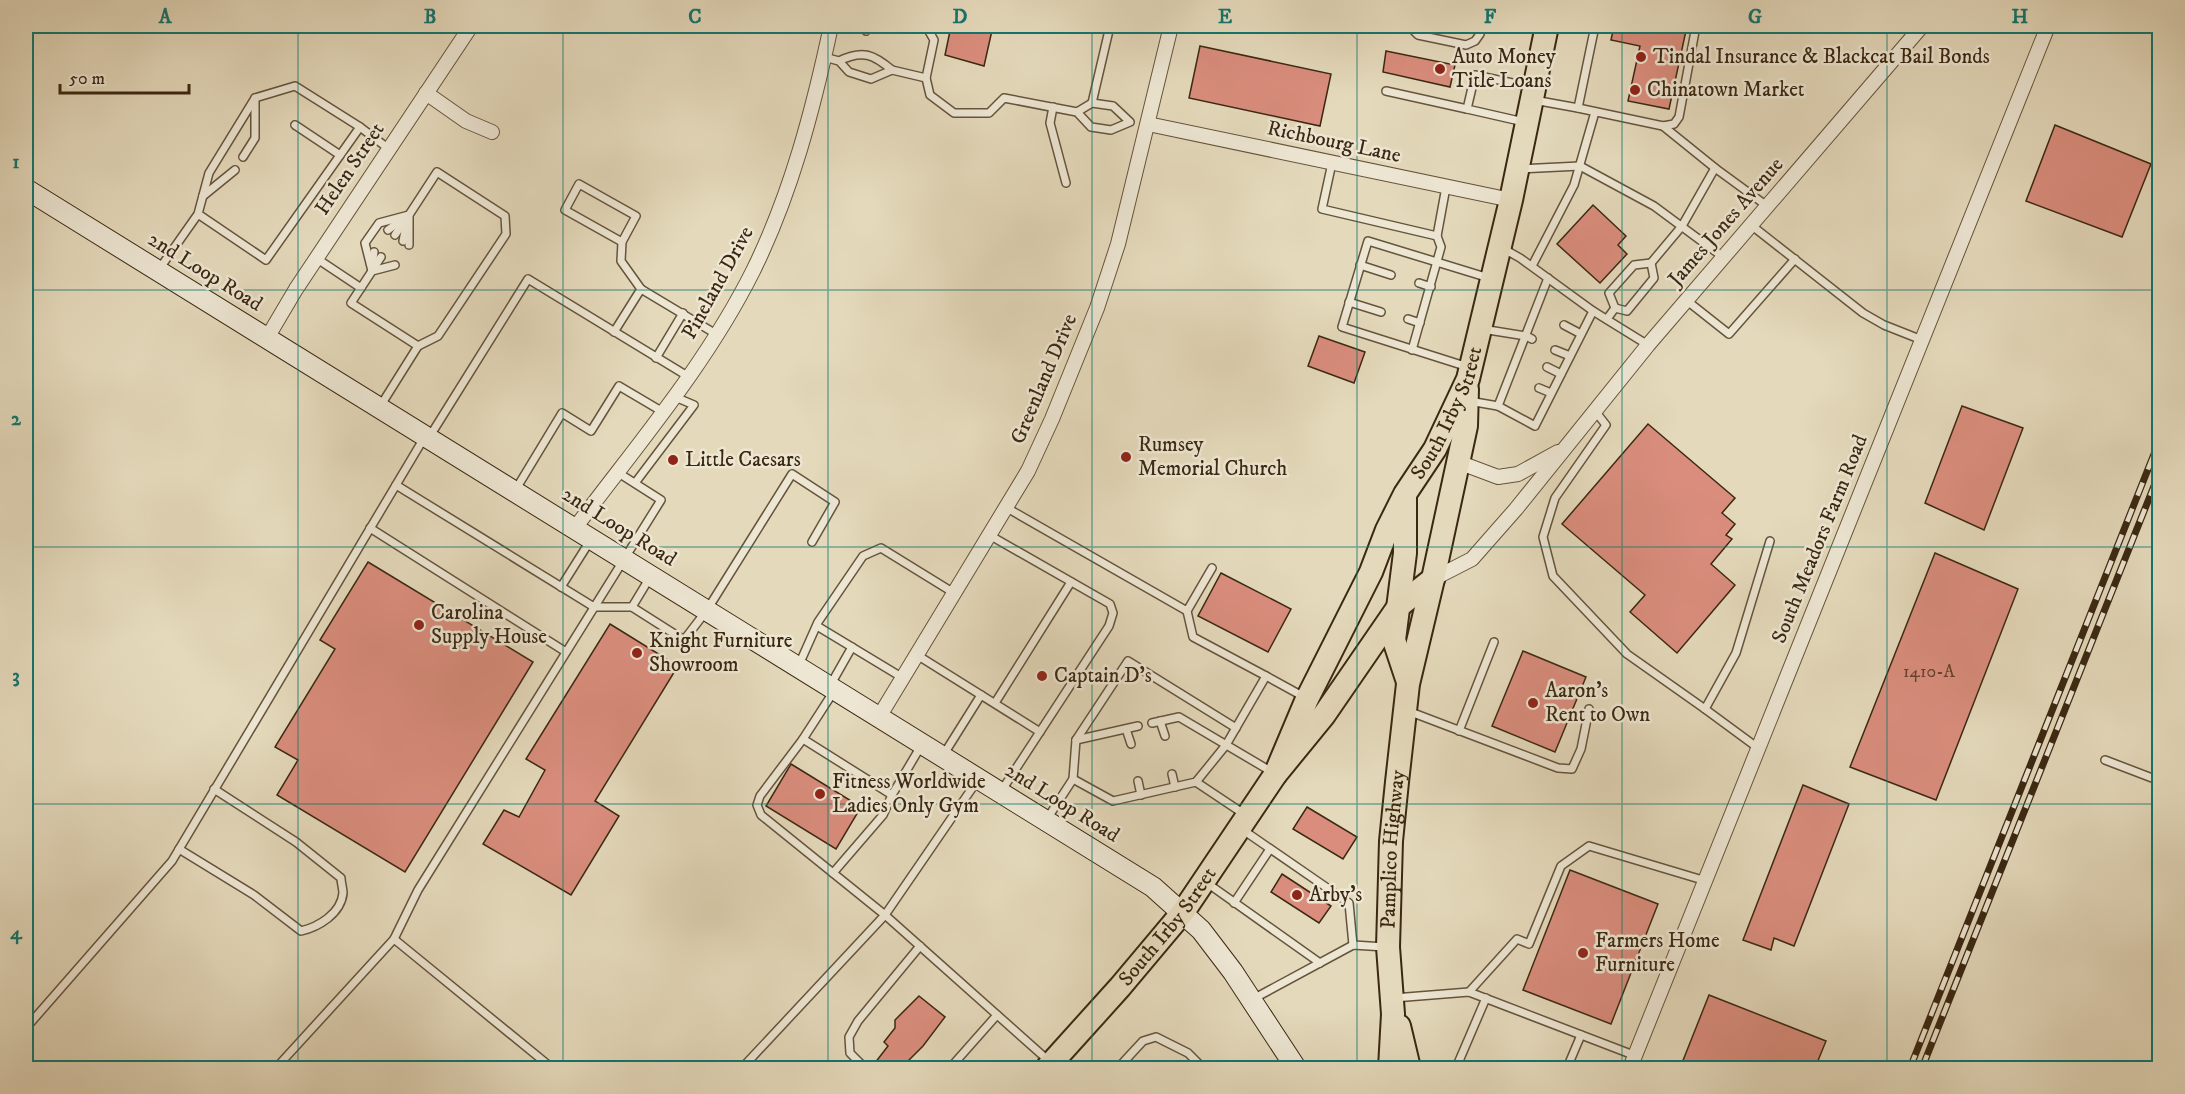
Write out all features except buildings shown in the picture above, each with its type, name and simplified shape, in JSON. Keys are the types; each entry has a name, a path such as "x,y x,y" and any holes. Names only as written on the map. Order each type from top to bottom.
{"main road":[{"name":"South Irby Street","path":"1275,775 1307,699 1371,572 1387,530 1405,494 1435,449 1468,382 1511,201 1547,26"},
{"name":"2nd Loop Road","path":"26,189 1153,887 1183,912"},
{"name":"Pamplico Highway","path":"1390,1068 1392,1006 1388,947 1391,841 1405,710 1408,684 1466,426 1468,382"},
{"name":"Pamplico Highway","path":"1405,494 1405,553 1395,640 1408,684"},
{"name":"South Irby Street","path":"1049,1066 1183,912 1275,775 1324,715 1399,606 1433,579"},
{"path":"1183,912 1201,930 1296,1068"},
{"name":"Pamplico Highway","path":"1392,1006 1401,1029 1409,1068"}],"street":[{"name":"Helen Street","path":"267,338 316,258 471,26"},
{"name":"Pineland Drive","path":"583,533 617,472 675,397 716,334 752,272 791,180 831,26"},
{"name":"Greenland Drive","path":"879,717 1028,471 1097,308 1118,244 1171,26"},
{"name":"James Jones Avenue","path":"1433,579 1472,559 1516,510 1648,345 1922,26"},
{"name":"South Meadors Farm Road","path":"1633,1062 2048,26"},
{"path":"426,93 466,121 492,132"},
{"name":"Richbourg Lane","path":"1148,124 1511,201"},
{"name":"James Jones Avenue","path":"1458,462 1498,477 1518,474 1565,448"}],"lane":[{"path":"926,26 934,39 926,78 930,95 954,113 988,113 1004,98 1077,112 1091,127 1111,130 1130,122 1148,124"},
{"path":"1092,103 1110,26"},
{"path":"1409,26 1418,35 1466,45 1480,34 1482,26"},
{"path":"1578,108 1595,26"},
{"path":"1467,109 1475,75 1578,108 1663,126 1674,124 1679,117 1696,26"},
{"path":"839,61 852,54 875,56 892,70 926,78"},
{"path":"824,57 839,61 849,72 871,79 892,70"},
{"path":"159,270 198,214 208,173 255,98 295,86 389,149"},
{"path":"1386,91 1527,122"},
{"path":"243,157 255,138 255,98"},
{"path":"1077,112 1092,103 1113,106 1130,122"},
{"path":"1053,107 1050,123 1066,183"},
{"path":"1532,266 1574,185 1595,112"},
{"path":"295,125 340,155"},
{"path":"1663,126 1767,206"},
{"path":"198,214 266,260 360,128"},
{"path":"1332,163 1322,209 1437,236"},
{"path":"1517,169 1580,166 1654,206 1723,257"},
{"path":"1615,309 1609,293 1634,265 1651,264 1682,226 1715,168"},
{"path":"203,196 235,170"},
{"path":"379,407 418,346 438,336 506,234 505,216 436,172 395,235"},
{"path":"622,242 565,210 579,184 636,216 622,242 621,261 641,289 716,334"},
{"path":"1412,350 1438,263 1441,247 1437,236 1446,187"},
{"path":"388,230 409,214"},
{"path":"406,243 409,214"},
{"path":"372,271 365,243 379,223 409,214"},
{"path":"1751,225 1863,313 1884,325 1922,340"},
{"path":"1492,279 1368,241 1342,327 1412,350 1468,382 1498,406 1535,426 1593,310"},
{"path":"1499,247 1532,266 1593,310 1648,345"},
{"path":"372,271 374,252"},
{"path":"381,256 351,303 418,346"},
{"path":"316,258 361,288"},
{"path":"1686,300 1729,334 1795,259"},
{"path":"372,271 392,263"},
{"path":"1615,309 1627,310 1647,288 1654,278 1651,264"},
{"path":"1360,265 1391,275"},
{"path":"1498,406 1513,377 1539,313 1548,278"},
{"path":"26,1028 172,861 396,484 528,279 688,377"},
{"path":"1419,283 1431,287"},
{"path":"614,332 641,289"},
{"path":"1349,302 1381,312"},
{"path":"1607,319 1615,309"},
{"path":"656,358 682,314"},
{"path":"1408,320 1420,323"},
{"path":"1564,325 1581,334"},
{"path":"1480,329 1529,338"},
{"path":"1555,350 1570,356"},
{"path":"1547,368 1561,374"},
{"path":"514,491 562,414 591,431 619,386 663,412"},
{"path":"1539,388 1551,393"},
{"path":"635,483 694,405 675,397"},
{"path":"1595,411 1606,425 1555,498 1543,537 1553,576 1627,654 1759,749"},
{"path":"276,1068 394,939 418,890 661,500 617,472"},
{"path":"396,484 594,608 632,607 684,640 706,610 792,474 835,502 812,542"},
{"path":"1007,508 1187,611"},
{"path":"370,528 566,652"},
{"path":"561,587 583,533"},
{"path":"990,536 1110,604 1113,613 1109,626 1000,793"},
{"path":"1705,709 1736,653 1770,541"},
{"path":"798,667 817,626 863,556 881,548 954,593"},
{"path":"1212,568 1187,611 1193,637 1307,699"},
{"path":"632,607 651,575"},
{"path":"995,704 1071,582"},
{"path":"817,626 903,678"},
{"path":"1459,731 1494,642"},
{"path":"852,647 832,688 802,739 760,796 757,805 761,815 885,915 997,1015 1049,1066"},
{"path":"917,655 1040,732"},
{"path":"1046,821 1073,779 1076,740 1128,661 1236,728"},
{"path":"1073,779 1113,801 1196,782 1226,745 1266,676"},
{"path":"942,756 981,695"},
{"path":"1405,710 1558,768 1572,768 1581,749 1589,709"},
{"path":"1152,723 1179,717 1275,775"},
{"path":"1160,721 1165,736"},
{"path":"1076,740 1138,726"},
{"path":"1126,729 1131,744"},
{"path":"802,739 892,795"},
{"path":"833,873 883,815 922,744"},
{"path":"2105,760 2160,781"},
{"path":"1172,774 1175,787"},
{"path":"742,1068 885,915 978,779"},
{"path":"1138,781 1141,795"},
{"path":"1196,782 1244,822 1270,849 1349,903 1353,945"},
{"path":"179,849 254,895 301,931 318,927 333,913 343,896 341,878 296,842 214,789"},
{"path":"1470,992 1516,939 1529,944 1561,866 1589,846 1706,881"},
{"path":"1234,903 1270,849"},
{"path":"1204,881 1320,963"},
{"path":"394,939 552,1068"},
{"path":"1251,1000 1353,945 1388,947"},
{"path":"865,1068 850,1053 849,1037 858,1021 920,946"},
{"path":"1392,1006 1470,992 1581,1035 1633,1062"},
{"path":"1456,1068 1485,998"},
{"path":"950,1068 997,1015"},
{"path":"1567,1068 1581,1035"},
{"path":"1118,1068 1143,1041 1156,1037 1188,1053 1203,1068"}],"railway":[{"path":"1910,1068 2160,439"},
{"path":"1922,1068 2160,471"}],"place":[{"name":"Tindal Insurance & Blackcat Bail Bonds","path":"1641,57"},
{"name":"Auto Money Title Loans","path":"1440,69"},
{"name":"Chinatown Market","path":"1635,90"},
{"name":"Rumsey Memorial Church","path":"1126,457"},
{"name":"Little Caesars","path":"673,460"},
{"name":"Carolina Supply House","path":"419,625"},
{"name":"Knight Furniture Showroom","path":"637,653"},
{"name":"Captain D's","path":"1042,676"},
{"name":"Aaron's Rent to Own","path":"1533,703"},
{"name":"Fitness Worldwide Ladies Only Gym","path":"820,794"},
{"name":"Arby's","path":"1297,895"},
{"name":"Farmers Home Furniture","path":"1583,953"}]}
